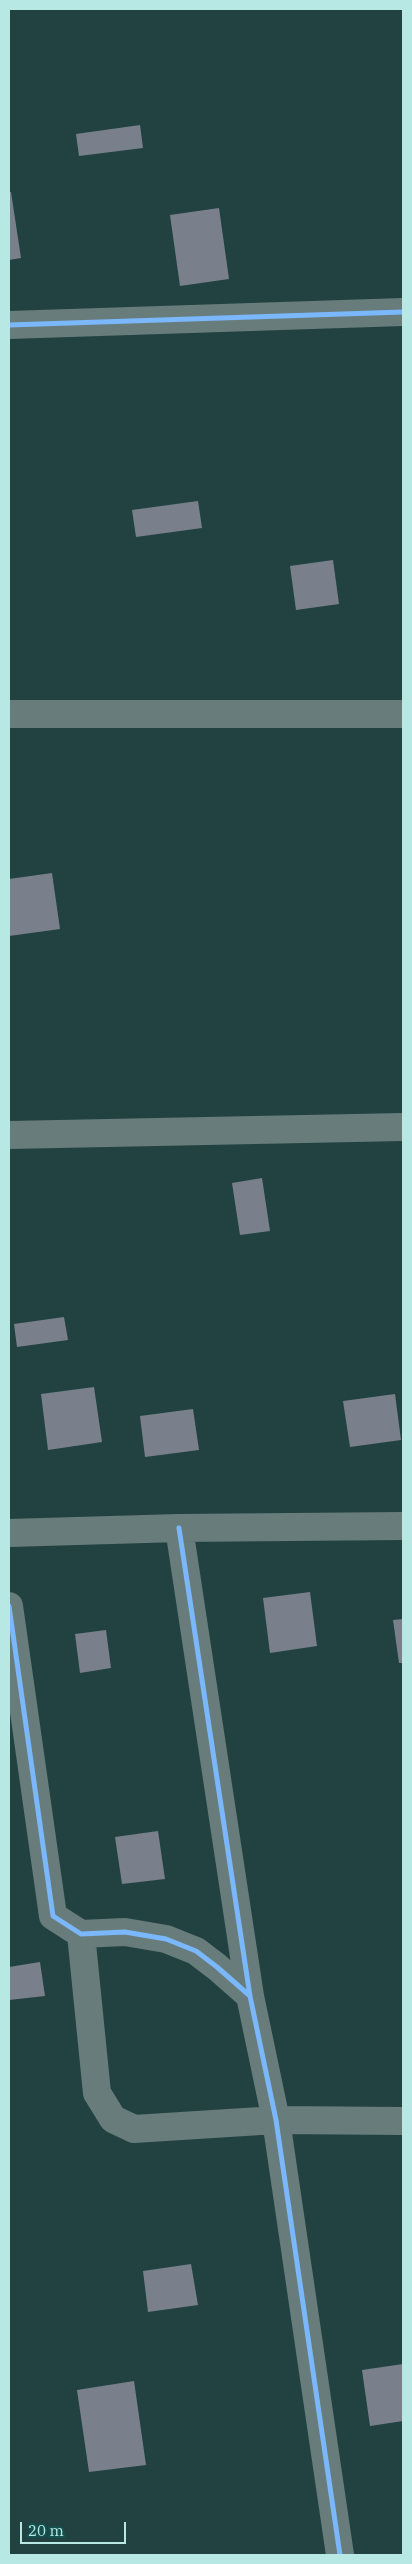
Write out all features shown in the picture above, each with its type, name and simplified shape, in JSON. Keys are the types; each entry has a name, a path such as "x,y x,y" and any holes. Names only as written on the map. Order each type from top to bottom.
{"street":[{"path":"9,325 403,312"},
{"path":"9,714 403,714"},
{"path":"9,1135 403,1127"},
{"path":"9,1532 403,1526"},
{"path":"179,1528 250,1996 276,2120 340,2555"},
{"path":"9,1606 53,1916 81,1934 125,1932 166,1940 196,1951 250,1996"},
{"path":"81,1934 97,2093 113,2119 134,2129 276,2120 403,2121"}],"building":[{"path":"140,125 143,148 79,156 76,134"},
{"path":"9,192 11,192 21,258 9,260"},
{"path":"219,208 229,279 180,286 170,215"},
{"path":"198,501 202,528 136,537 132,510"},
{"path":"333,560 339,604 296,610 290,566"},
{"path":"52,873 60,929 9,936 9,879"},
{"path":"262,1178 270,1231 240,1235 232,1183"},
{"path":"64,1317 68,1340 17,1347 14,1324"},
{"path":"94,1387 102,1442 48,1450 41,1394"},
{"path":"395,1394 401,1440 350,1447 343,1401"},
{"path":"193,1409 199,1450 145,1457 140,1416"},
{"path":"310,1592 317,1646 270,1653 263,1598"},
{"path":"403,1619 403,1663 399,1663 393,1620"},
{"path":"106,1630 111,1668 80,1673 75,1634"},
{"path":"158,1831 165,1879 122,1884 115,1837"},
{"path":"40,1962 45,1996 9,2000 9,1967"},
{"path":"191,2264 198,2305 148,2312 143,2271"},
{"path":"403,2364 403,2421 370,2426 362,2370"},
{"path":"134,2381 146,2465 89,2472 77,2390"}],"cycle path":[{"path":"9,325 403,312"},
{"path":"179,1528 250,1996 276,2120 340,2555"},
{"path":"9,1606 53,1916 81,1934 125,1932 166,1939 196,1951 250,1996"}]}
